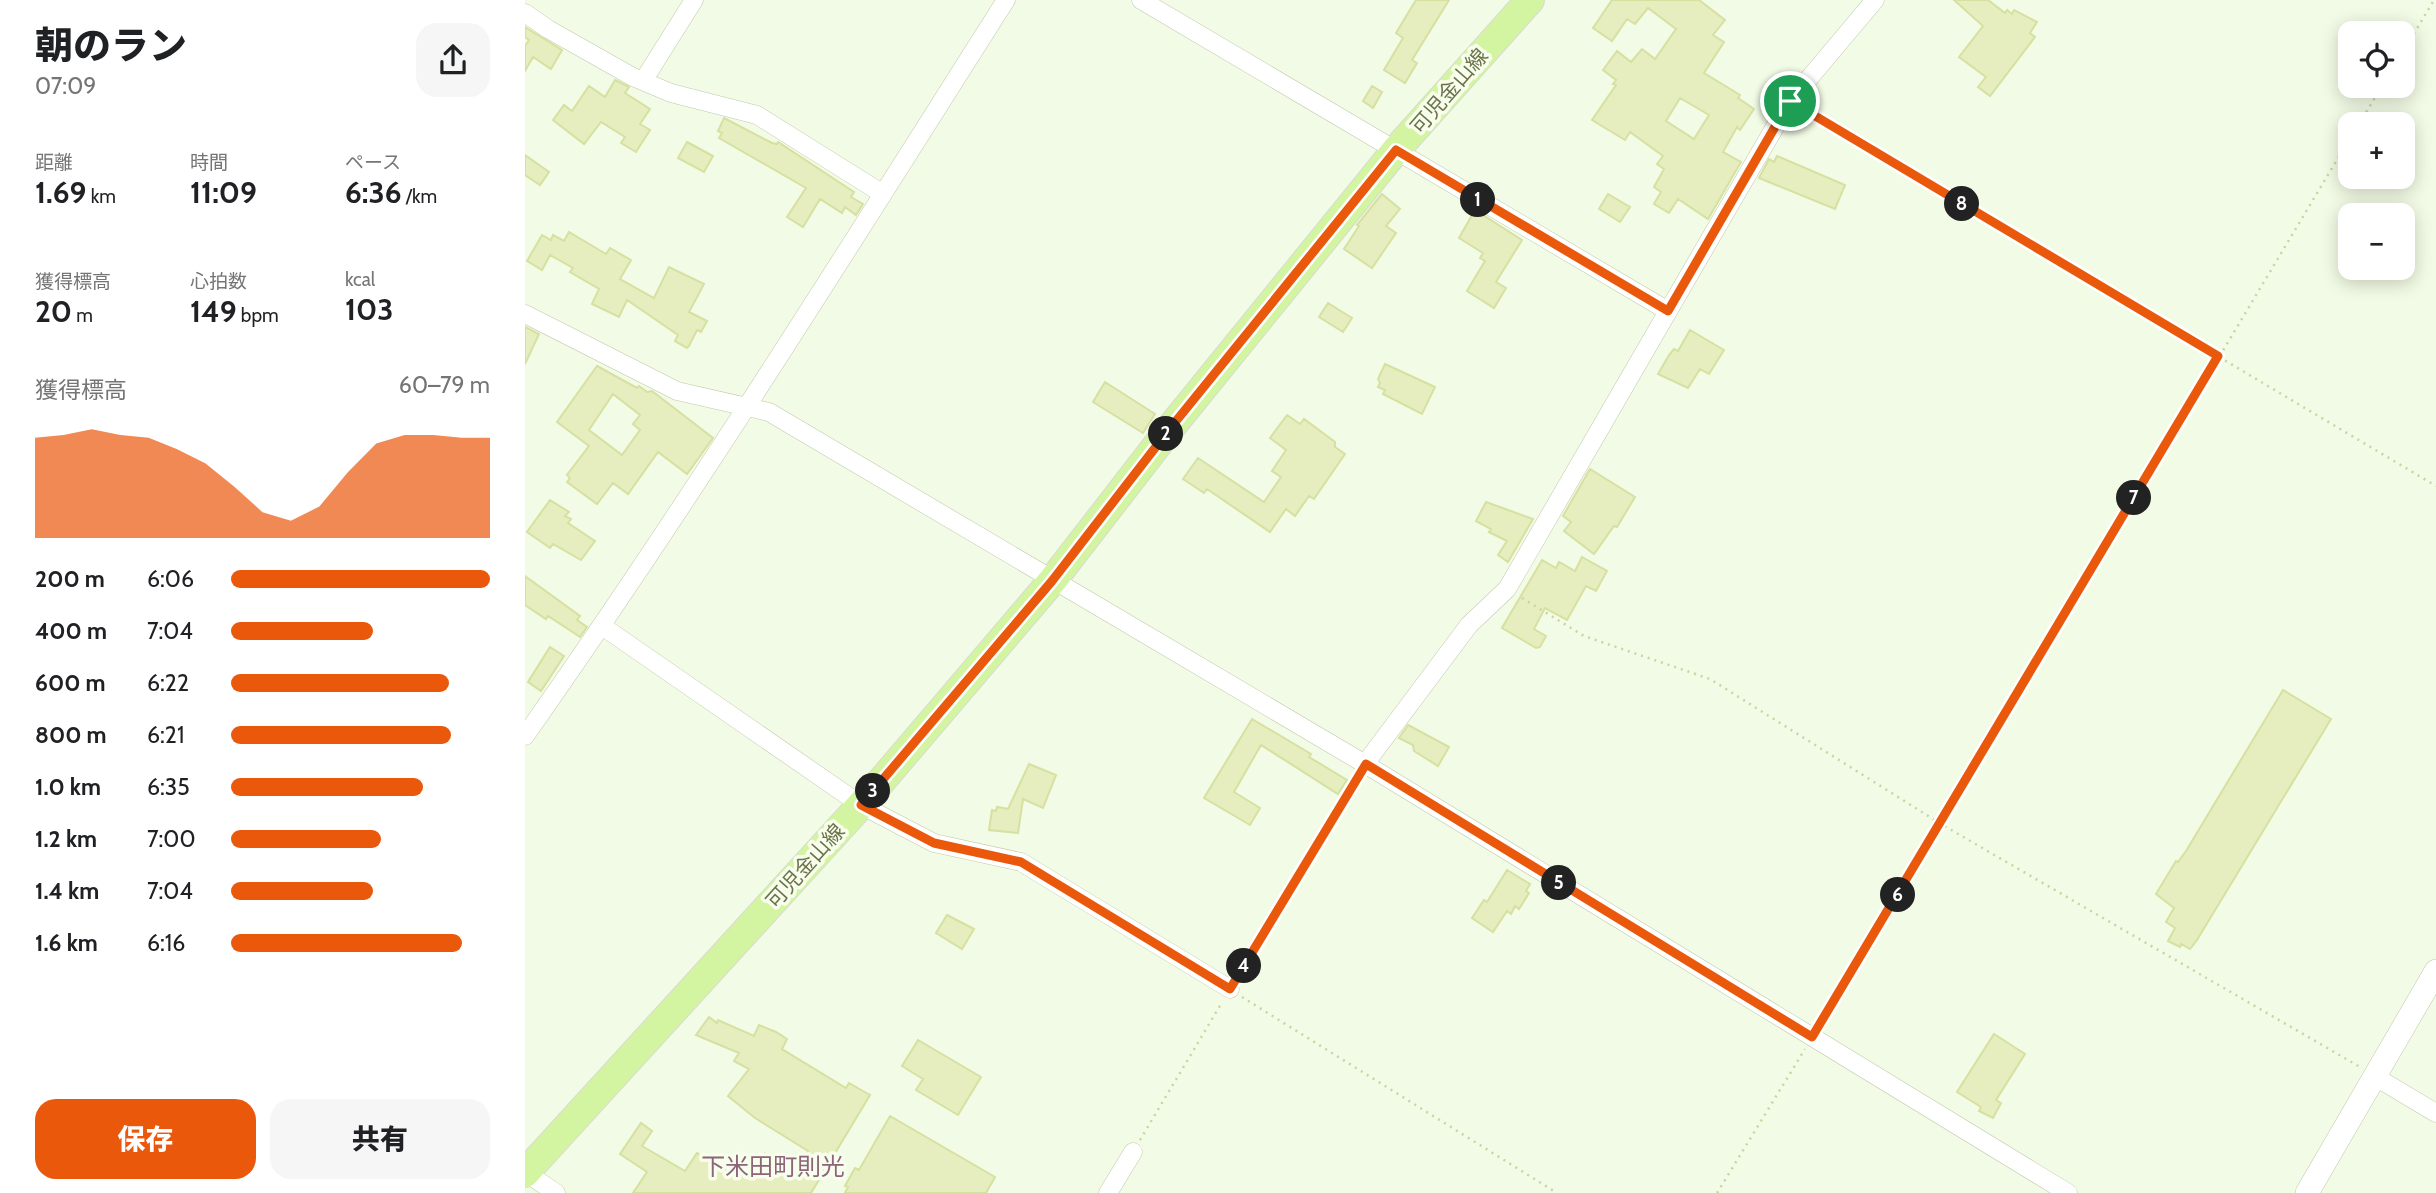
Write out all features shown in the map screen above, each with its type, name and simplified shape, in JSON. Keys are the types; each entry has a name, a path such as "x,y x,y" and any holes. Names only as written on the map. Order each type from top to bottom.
{"main road":[{"name":"可児金山線","path":"525,1173 861,805 1052,581 1172,426 1396,150 1530,0"}],"street":[{"path":"643,81 694,0"},
{"path":"525,736 748,408 1006,0"},
{"path":"1141,0 1668,311"},
{"path":"1366,764 1469,625 1507,589 1790,101 1875,0"},
{"path":"525,13 548,29 643,81 671,93 757,115 883,194"},
{"path":"525,314 677,391 769,412 1366,764 2068,1193"},
{"path":"602,626 861,805 934,843 1021,862 1230,989"},
{"path":"2307,1193 2436,971"},
{"path":"2375,1076 2436,1113"},
{"path":"1108,1193 1133,1152"},
{"path":"525,1173 556,1193"}],"path":[{"path":"2415,32 2434,0"},
{"path":"1790,101 2436,486"},
{"path":"1717,1193 1941,824 2338,158"},
{"path":"1507,589 1584,636 1710,679 1941,824 2375,1076"},
{"path":"1133,1152 1366,764"},
{"path":"1230,989 1557,1193"}],"building":[{"path":"1416,0 1449,0 1412,60 1417,63 1405,83 1384,70 1403,38 1396,33"},
{"path":"1612,0 1699,0 1725,20 1713,35 1724,42 1704,73 1740,95 1738,98 1754,109 1740,130 1737,127 1723,152 1741,162 1708,219 1678,199 1669,213 1654,204 1661,192 1654,187 1664,169 1657,164 1663,156 1630,132 1625,140 1592,120 1616,85 1613,84 1616,80 1603,70 1617,51 1631,62 1642,49 1655,59 1676,29 1648,8 1635,24 1627,19 1612,41 1593,28","holes":["1680,98 1709,115 1694,139 1666,121"]},
{"path":"1954,0 1988,0 2005,13 2007,10 2012,14 2014,10 2037,22 2030,33 2035,37 1990,96 1978,87 1986,77 1959,57 1983,26"},
{"path":"525,27 562,50 551,69 533,57 525,71 525,46 529,40 525,37"},
{"path":"615,80 629,87 625,93 650,109 640,124 650,130 636,152 621,143 625,137 601,122 584,144 553,120 564,105 572,111 589,86 605,97"},
{"path":"1372,86 1382,92 1373,108 1363,101"},
{"path":"724,118 772,143 778,142 854,192 851,197 863,204 856,215 845,207 842,213 820,199 803,227 787,217 806,188 719,138 722,133 718,131"},
{"path":"687,142 713,156 704,172 678,158"},
{"path":"525,155 549,172 540,185 525,175"},
{"path":"1777,156 1845,185 1835,209 1759,178 1769,159 1774,162"},
{"path":"1382,194 1400,209 1386,226 1396,233 1372,268 1344,249 1359,226 1357,225"},
{"path":"1608,194 1630,207 1620,222 1599,209"},
{"path":"1475,210 1522,240 1496,282 1506,288 1494,308 1467,291 1485,261 1480,258 1483,253 1459,238"},
{"path":"569,232 606,254 610,248 631,260 620,279 654,298 669,267 704,284 689,312 707,321 701,332 697,330 687,348 675,341 678,335 627,300 619,317 592,304 599,289 570,272 573,268 550,255 542,270 527,261 542,235 551,240 553,235 564,241"},
{"path":"1328,303 1352,318 1343,332 1319,317"},
{"path":"525,327 539,334 525,364"},
{"path":"1690,330 1724,350 1709,374 1700,369 1688,388 1658,374 1674,349 1678,351"},
{"path":"1385,364 1435,387 1422,414 1383,394 1385,390 1378,387 1378,379"},
{"path":"597,366 637,388 639,386 647,392 652,391 713,438 687,474 658,452 628,494 613,483 597,504 567,482 570,478 567,475 589,446 557,422","holes":["613,394 640,415 633,424 640,430 622,455 589,430"]},
{"path":"1105,382 1155,414 1143,433 1093,402"},
{"path":"1287,415 1300,424 1304,419 1335,442 1335,447 1345,454 1314,499 1309,496 1295,516 1286,509 1270,532 1207,489 1204,493 1183,479 1198,458 1264,502 1281,477 1272,471 1286,450 1270,438"},
{"path":"1590,469 1635,497 1617,527 1614,526 1594,554 1564,531 1571,522 1563,516"},
{"path":"550,500 569,512 565,516 571,519 568,523 595,541 581,560 553,544 550,548 527,532"},
{"path":"1486,502 1533,519 1508,562 1498,555 1507,541 1489,532 1491,529 1476,521"},
{"path":"1582,557 1607,571 1596,591 1586,586 1567,620 1545,608 1534,629 1546,636 1540,647 1536,648 1502,628 1542,560 1556,568 1559,562 1575,571"},
{"path":"525,576 580,616 577,620 587,627 580,637 525,605"},
{"path":"550,647 564,656 541,691 528,682"},
{"path":"2283,690 2331,719 2197,940 2190,949 2181,944 2180,947 2168,941 2175,928 2166,922 2174,908 2156,894 2176,861 2178,862 2186,851"},
{"path":"1252,719 1311,754 1309,757 1347,780 1338,794 1261,745 1234,792 1260,808 1250,825 1204,798"},
{"path":"1408,725 1449,747 1438,766 1414,751 1413,745 1399,738"},
{"path":"1029,764 1056,775 1043,808 1023,799 1018,833 989,830 992,810 996,811 997,807 1008,809"},
{"path":"1507,870 1530,884 1526,891 1529,893 1519,909 1515,906 1511,914 1507,911 1493,932 1472,918 1484,900 1487,902"},
{"path":"947,915 974,929 962,949 936,933"},
{"path":"709,1017 717,1023 718,1020 754,1036 759,1025 776,1032 787,1039 782,1049 846,1088 849,1083 870,1095 811,1193 633,1193 647,1172 620,1154 641,1123 652,1131 642,1146 685,1171 697,1153 723,1171 731,1163 744,1176 765,1153 792,1177 808,1151 755,1118 728,1096 749,1069 734,1061 739,1053 696,1035"},
{"path":"1994,1034 2025,1054 1996,1100 2001,1103 1993,1118 1979,1111 1981,1107 1957,1092"},
{"path":"918,1040 981,1077 958,1115 916,1090 923,1079 902,1066"},
{"path":"890,1116 995,1177 986,1193 845,1193 848,1187 845,1186 855,1168 859,1170"}],"district":[{"name":"下米田町則光","path":"773,1166"}],"route":[{"path":"1790,101 2218,356 1812,1037 1366,764 1230,989 1021,862 934,843 861,805 1052,581 1172,426 1396,150 1668,311 1790,101"}]}
